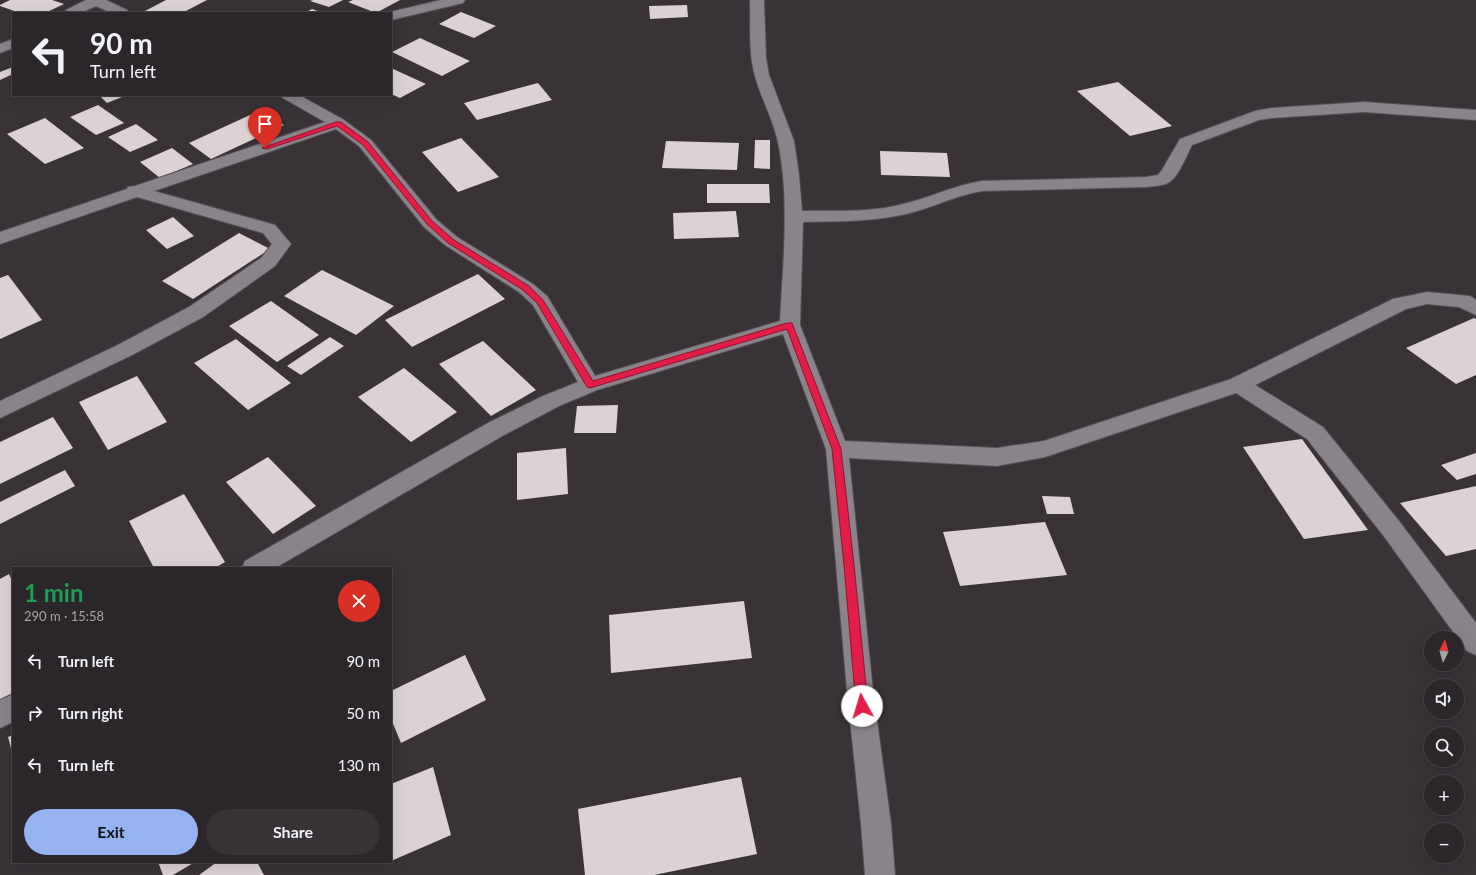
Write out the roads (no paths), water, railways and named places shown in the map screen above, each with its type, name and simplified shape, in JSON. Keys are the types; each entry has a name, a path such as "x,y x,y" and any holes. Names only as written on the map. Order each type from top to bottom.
{"street":[{"path":"73,12 96,0 120,12"},
{"path":"392,16 458,0"},
{"path":"756,0 759,58 762,75 786,141 791,175 794,217 790,325 837,449 860,691 876,824 880,875"},
{"path":"0,49 12,43"},
{"path":"290,96 338,123 366,143 430,222 451,242 526,288 540,302 590,385"},
{"path":"794,217 884,213 907,208 964,188 982,186 1146,182 1163,179 1169,173 1186,142 1255,116 1272,113 1364,107 1476,115"},
{"path":"0,238 338,123"},
{"path":"0,410 125,350 196,312 268,262 282,244 269,229 134,192"},
{"path":"837,449 997,457 1045,449 1238,384 1400,304 1428,298 1463,301 1476,308"},
{"path":"256,567 496,429 550,401 590,385 790,325"},
{"path":"1238,384 1315,433 1391,528 1476,643"},
{"path":"0,715 12,708"}]}
